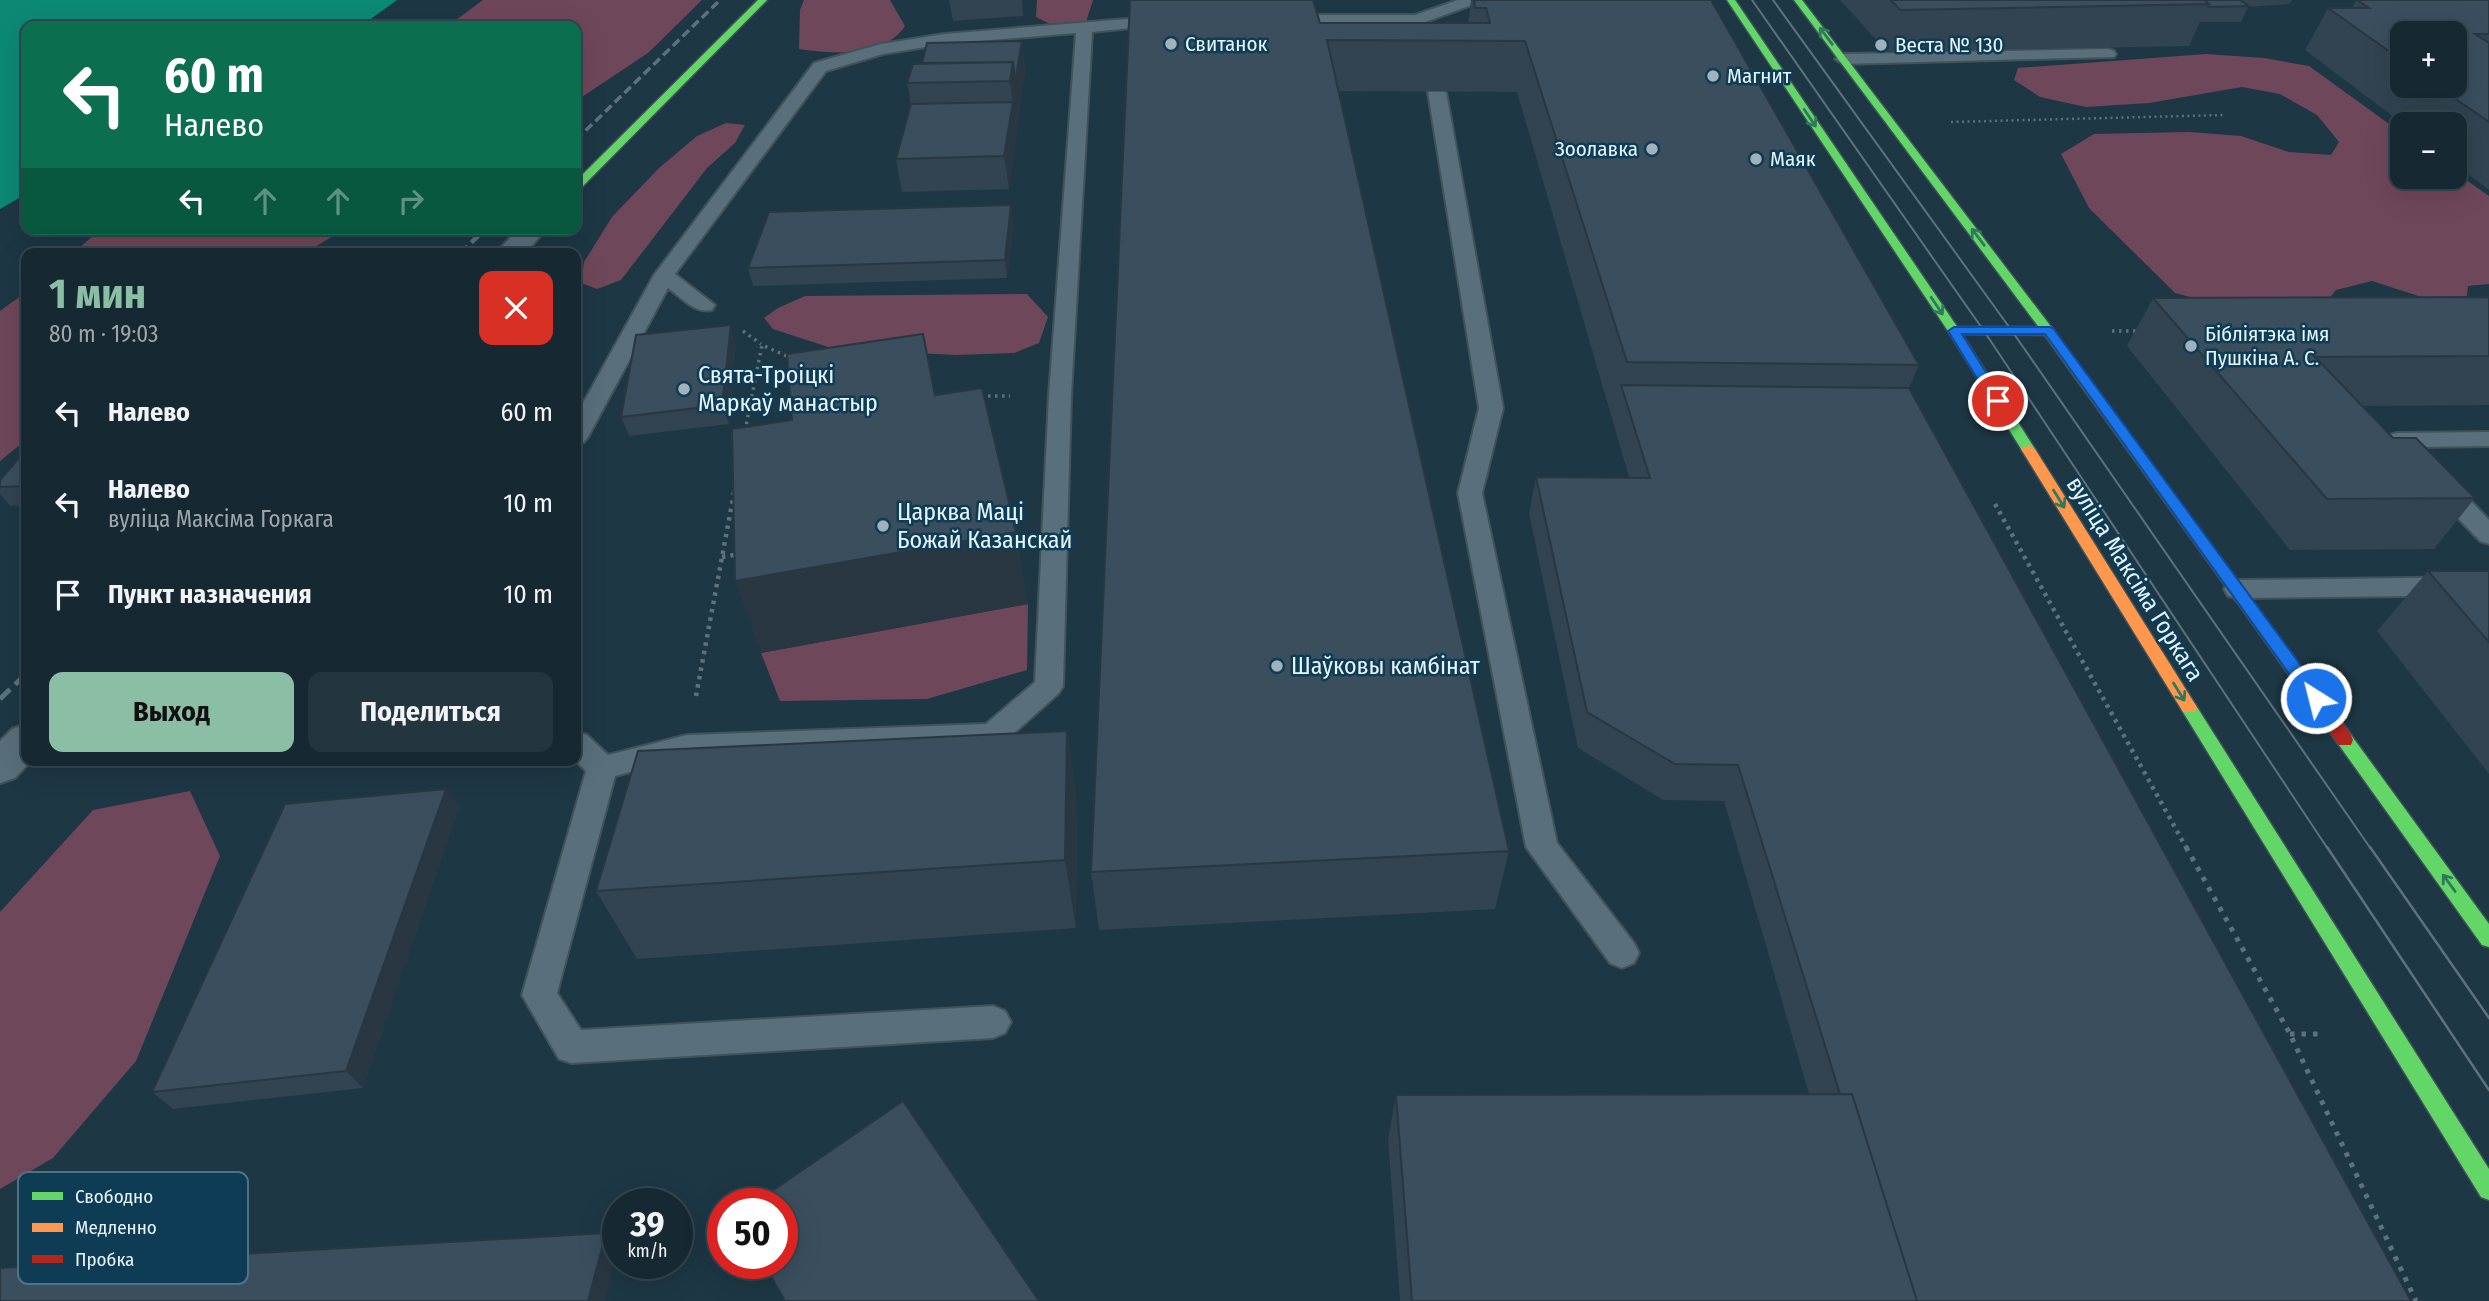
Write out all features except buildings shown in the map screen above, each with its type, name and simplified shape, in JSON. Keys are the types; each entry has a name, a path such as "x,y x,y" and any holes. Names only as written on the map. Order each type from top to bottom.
{"main road":[{"path":"581,182 762,0"},
{"name":"вуліца Максіма Горкага","path":"1731,0 1954,331 2489,1189"},
{"path":"1798,0 2049,331 2489,939"},
{"path":"1954,331 2049,331"}],"street":[{"path":"515,248 527,235"},
{"path":"0,767 21,745"}],"lane":[{"path":"1407,0 1425,40"},
{"path":"1265,20 1417,20 1472,0"},
{"path":"581,428 664,275 820,67 881,49 932,41 1182,20"},
{"path":"602,768 687,746 993,735 1049,687 1060,395 1084,28"},
{"path":"1843,59 2108,54"},
{"path":"1437,92 1491,408 1470,493 1542,847 1622,953"},
{"path":"664,275 704,305"},
{"path":"2489,439 2397,440 2489,535"},
{"path":"2237,589 2489,586"},
{"path":"581,748 602,768"},
{"path":"602,768 539,995 572,1047 993,1022"}],"path":[{"path":"1947,122 2224,115"},
{"path":"2049,331 2150,331"},
{"path":"744,438 762,345 797,361"},
{"path":"977,397 1060,395"},
{"path":"687,746 734,491"},
{"path":"1993,500 2290,1034 2416,1301"},
{"path":"722,557 746,554"},
{"path":"2290,1034 2325,1034"}],"shaded area":[{"path":"0,0 397,0 368,21 21,21 21,197 0,209"},
{"path":"483,0 702,0 648,53 581,98 581,21 455,21"},
{"path":"804,0 890,0 905,26 896,36 871,49 827,52 799,49 800,10"},
{"path":"1037,0 1093,0 1086,22 1054,26 1036,17"},
{"path":"2206,54 2264,58 2309,66 2390,125 2390,189 2467,189 2467,180 2489,196 2489,284 2468,286 2466,303 2428,299 2372,281 2336,290 2319,312 2258,315 2175,293 2089,208 2061,154 2094,134 2189,132 2241,136 2289,152 2331,155 2339,142 2317,115 2280,94 2242,87 2149,103 2086,107 2040,97 2014,80 2018,68"},
{"path":"726,123 745,125 735,143 707,168 621,280 597,289 581,283 584,262 612,217 659,168 697,136"},
{"path":"94,235 335,235 313,248 79,248"},
{"path":"1027,294 1048,317 1039,343 1014,353 957,355 834,349 773,329 764,318 778,308 805,296"},
{"path":"21,296 21,444 0,461 0,311"},
{"path":"1028,604 1027,670 927,699 780,701 761,653"},
{"path":"190,791 220,856 136,1061 53,1158 29,1172 18,1172 18,1178 0,1189 0,912 93,810"}],"tram line":[{"path":"1752,0 1984,331 2328,849"},
{"path":"1773,0 2012,331 2371,849"},
{"path":"2327,847 2489,1090"},
{"path":"2370,847 2489,1018"}],"railway":[{"path":"581,135 720,0"},
{"path":"466,248 479,235"},
{"path":"0,699 21,679"}],"traffic: fast":[{"path":"581,182 763,0"},
{"path":"1731,0 1954,331 2028,449"},
{"path":"1798,0 2048,331 2242,598"},
{"path":"2189,708 2489,1189"},
{"path":"2345,740 2489,939"}],"traffic: slow":[{"path":"1954,331 2048,331"},
{"path":"2028,449 2189,708"}],"traffic: jam":[{"path":"2242,598 2345,740"}],"place":[{"name":"Свитанок","path":"1171,44"},
{"name":"Веста № 130","path":"1881,45"},
{"name":"Магнит","path":"1713,76"},
{"name":"Зоолавка","path":"1652,149"},
{"name":"Маяк","path":"1756,159"},
{"name":"Бібліятэка імя Пушкіна А. С.","path":"2191,346"},
{"name":"Свята-Троіцкі Маркаў манастыр","path":"684,389"},
{"name":"Царква Маці Божай Казанскай","path":"883,526"},
{"name":"Шаўковы камбінат","path":"1277,666"}],"route":[{"path":"1998,401 1954,331 2049,331 2316,698"}]}
